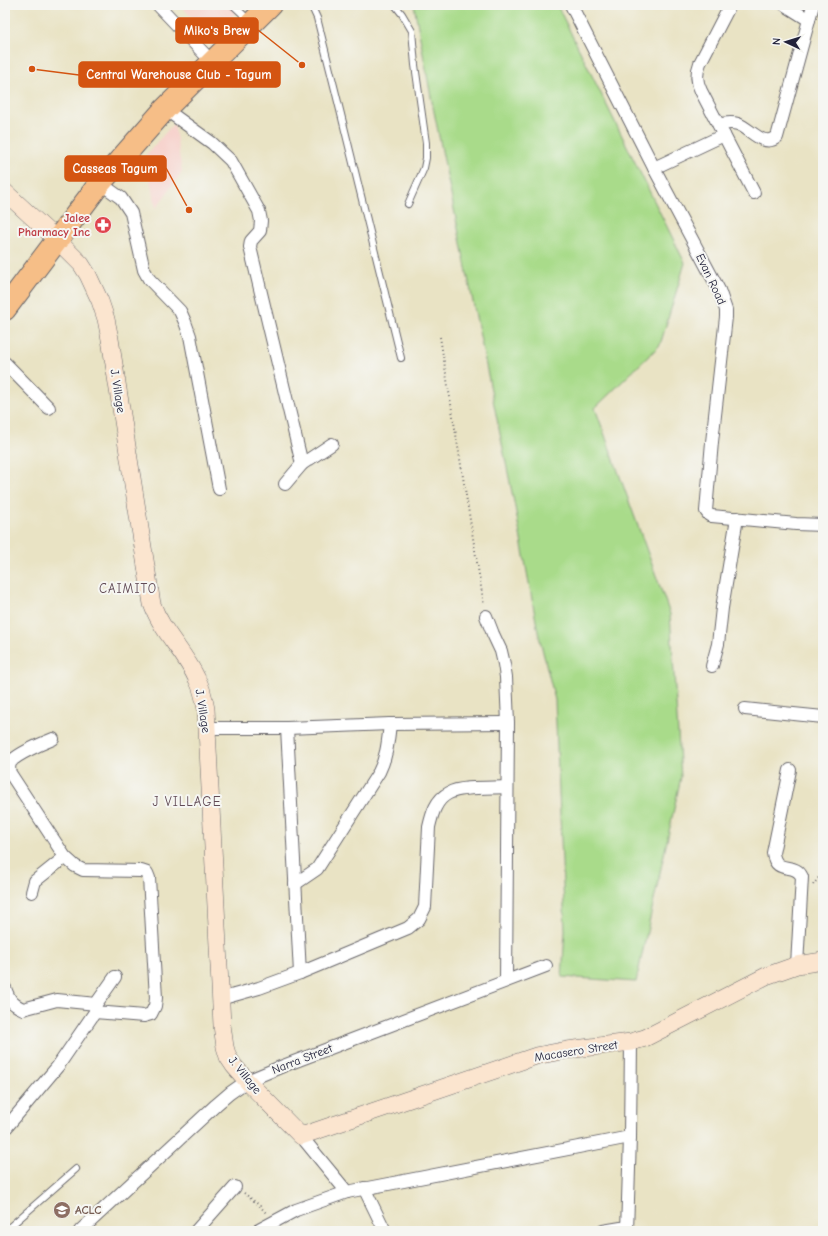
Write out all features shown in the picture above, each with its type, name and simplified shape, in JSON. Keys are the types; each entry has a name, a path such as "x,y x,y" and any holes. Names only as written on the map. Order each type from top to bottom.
{"highway":[{"path":"5,309 100,183 165,109 270,5"}],"street":[{"path":"158,5 212,62"},
{"name":"Evan Road","path":"571,5 654,168 719,290 726,310 706,512 709,515 796,524 823,525"},
{"path":"730,5 700,62 697,77 698,84 754,193"},
{"path":"785,5 809,20"},
{"path":"654,168 732,123 738,124 761,139 767,141 773,140 777,137 813,5"},
{"path":"165,109 212,143 231,161 259,211 261,221 260,231 251,241 250,247 302,464"},
{"path":"100,183 121,198 131,213 144,270 149,279 180,311 185,322 190,336 219,489"},
{"name":"J. Village","path":"5,192 81,264 88,275 100,301 106,319 152,604 159,621 197,678 203,692 207,728 222,1036 228,1057 234,1066 301,1136"},
{"path":"5,363 49,408"},
{"path":"285,484 302,464 332,444"},
{"path":"712,666 718,644 722,608 737,518"},
{"path":"486,616 492,634 501,651 506,677 508,723 506,981"},
{"path":"745,709 823,717"},
{"path":"207,728 287,728 390,724 508,723"},
{"path":"295,884 317,869 379,772 386,754 390,724"},
{"path":"287,728 300,973"},
{"path":"5,988 14,1004 23,1009 56,1000 144,1016 151,1014 155,1006 156,998 149,878 147,873 141,871 83,870 75,866 65,857 10,773 10,763 14,759 53,739"},
{"path":"790,770 773,853 779,866 798,871 802,877 797,965"},
{"path":"220,999 259,988 300,973 408,928 419,919 425,907 429,826 438,802 448,793 460,789 507,787"},
{"path":"32,892 34,881 65,857"},
{"name":"Macasero Street","path":"301,1136 536,1056 567,1050 631,1042 645,1038 751,983 797,965 823,961"},
{"name":"Narra Street","path":"80,1231 216,1105 247,1081 546,966"},
{"path":"5,1129 58,1066 115,977"},
{"path":"603,1231 627,1229 631,1042"},
{"path":"301,1136 347,1192"},
{"path":"257,1231 296,1210 347,1192 630,1137"},
{"path":"196,1231 235,1187"},
{"path":"364,1188 385,1231"}],"lane":[{"path":"233,5 252,23"},
{"path":"311,5 316,18 335,90 401,358"},
{"path":"395,5 412,31 415,65 426,143 424,168 408,204"},
{"path":"5,1231 76,1169"}],"path":[{"path":"440,337 486,616"},
{"path":"235,1187 259,1205 273,1222"}],"shaded area":[{"path":"180,5 244,5 211,37"},
{"path":"174,123 182,172 156,208 145,156"}],"green space":[{"path":"414,5 557,5 685,263 660,345 595,408 670,614 681,777 636,982 562,977 565,931 555,700 538,632 515,507 431,97"}],"place":[{"name":"Miko's Brew","path":"302,65"},
{"name":"Central Warehouse Club - Tagum","path":"32,69"},
{"name":"Casseas Tagum","path":"189,210"},
{"name":"Jalee Pharmacy Inc","path":"103,225"},
{"name":"ACLC","path":"62,1210"}],"district":[{"name":"CAIMITO","path":"128,588"},
{"name":"J VILLAGE","path":"187,801"}]}
